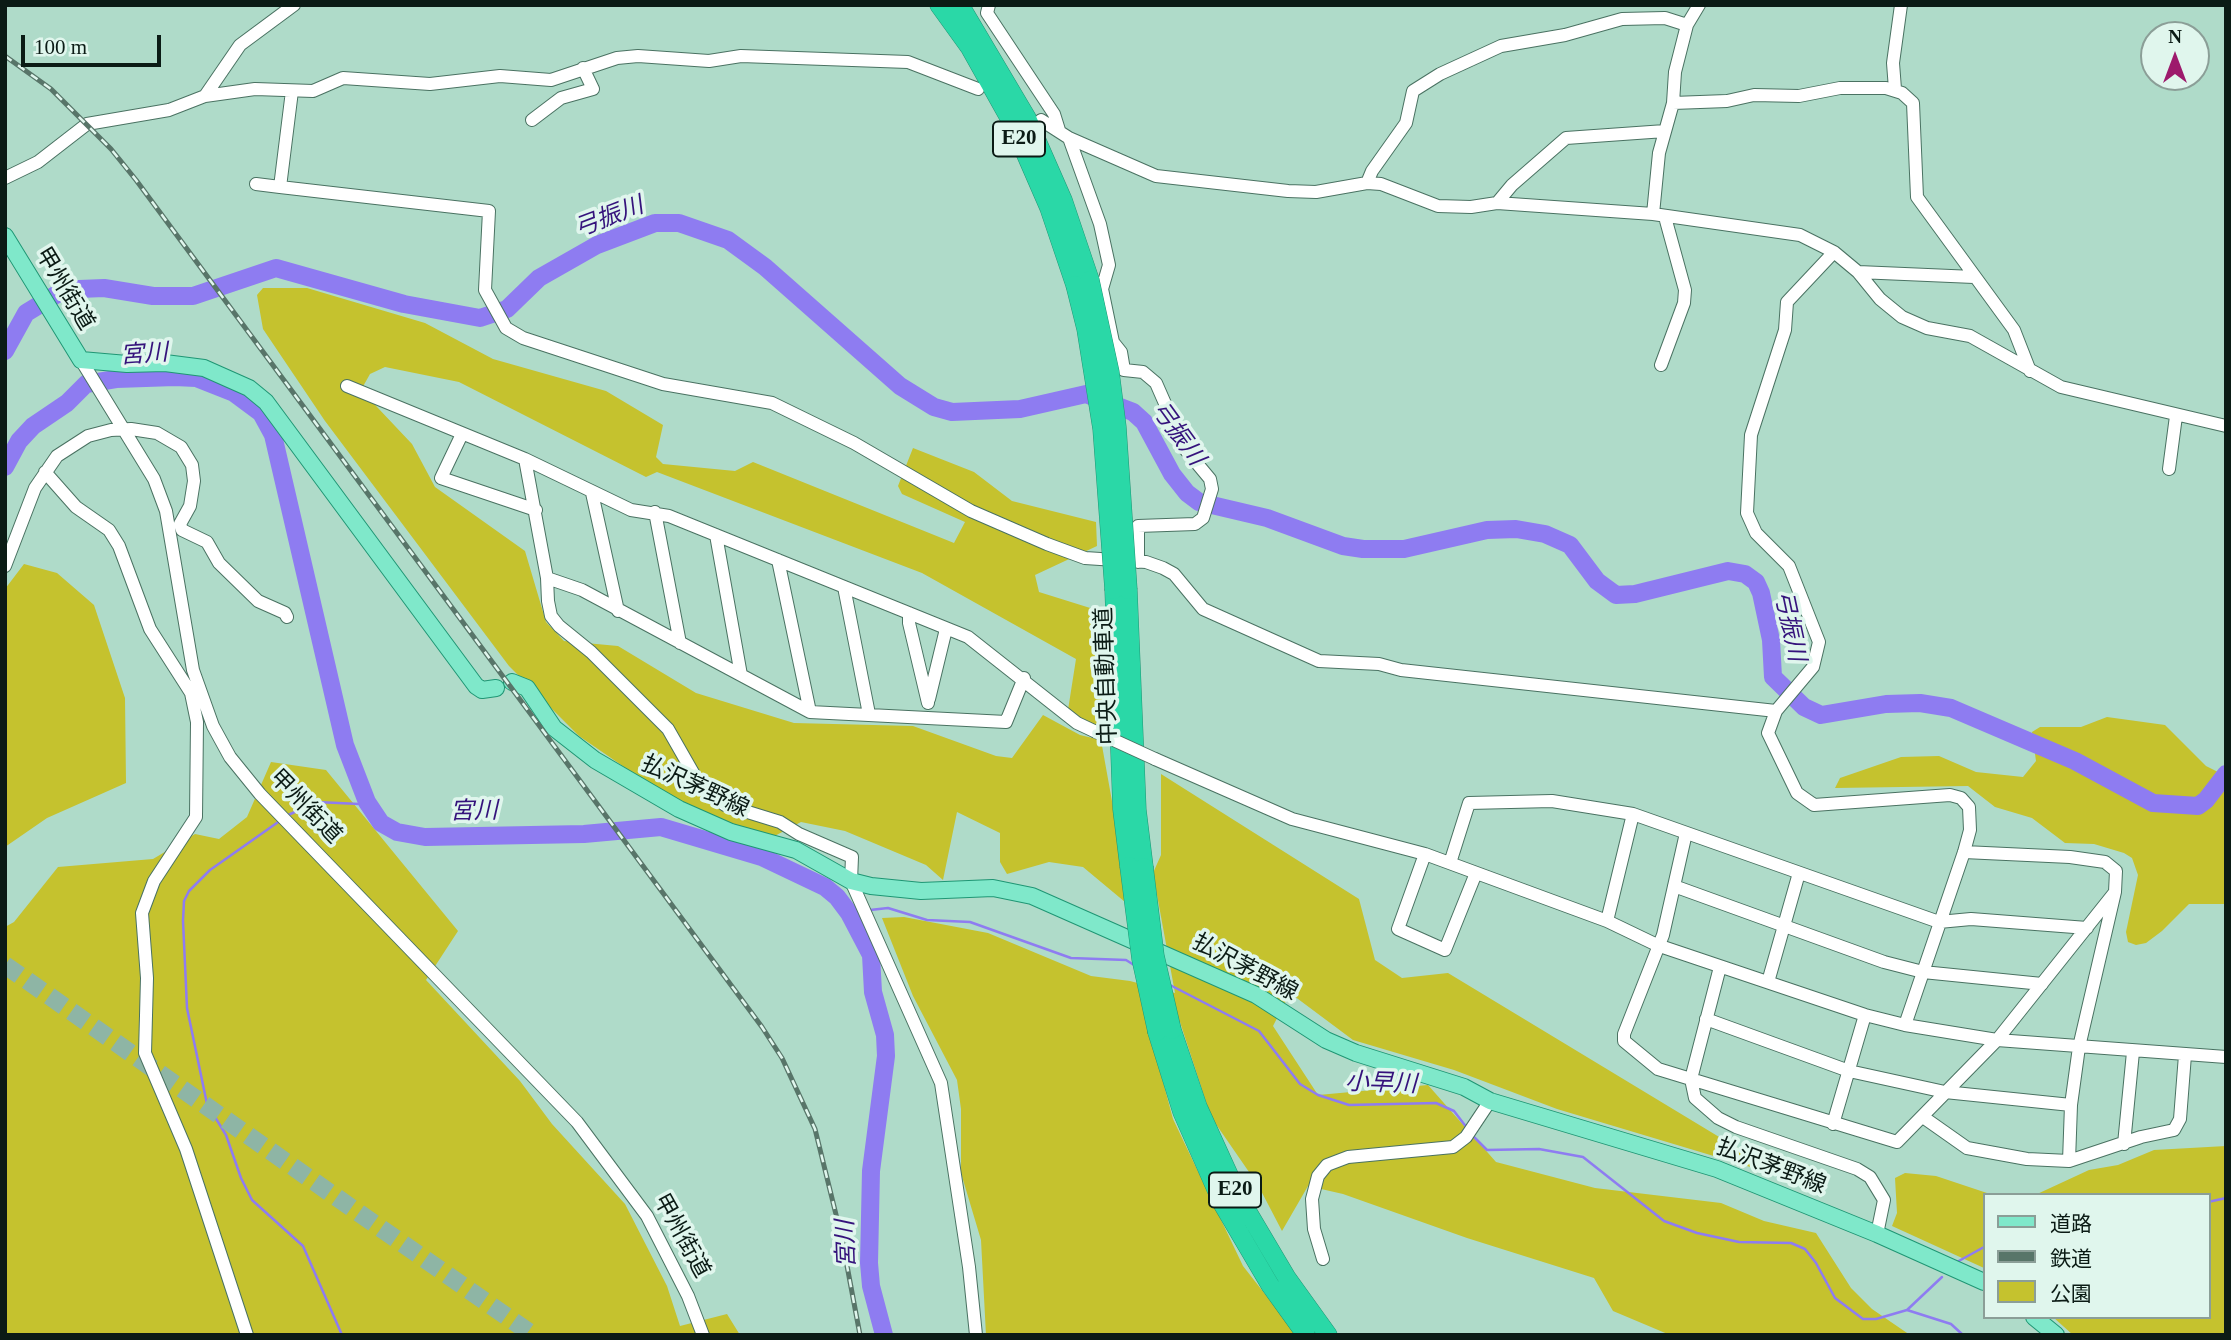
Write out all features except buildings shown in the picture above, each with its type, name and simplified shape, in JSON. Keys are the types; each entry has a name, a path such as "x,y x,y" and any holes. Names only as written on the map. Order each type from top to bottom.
{"highway":[{"name":"中央自動車道","path":"939,5 970,48 1012,123 1082,282"},
{"name":"中央自動車道","path":"960,5 1027,117 1063,200 1082,282 1121,590 1122,809 1155,956 1164,1031 1182,1112 1223,1205 1270,1286 1306,1335"},
{"name":"中央自動車道","path":"1164,1031 1239,1197 1286,1279 1328,1335"}],"main road":[{"name":"甲州街道","path":"6,237 83,364"},
{"name":"払沢茅野線","path":"83,364 184,364 216,372 249,388 266,402 475,686 482,690 504,685 527,688 554,728 573,745 633,784 679,809 731,832 796,850 851,881 871,886 921,891 993,888 1032,896 1256,995 1326,1040 1464,1087 1490,1101 1717,1169 1877,1234 1982,1281"},
{"path":"2036,1319 2056,1335"}],"street":[{"path":"205,96 240,45 294,5"},
{"path":"989,5 987,13 1054,114 1064,134 1102,234 1109,265 1102,289 1113,342 1121,352 1124,370 1143,372 1156,383 1185,449 1210,479 1212,489 1203,518 1185,526 1138,526 1138,562"},
{"path":"1661,365 1684,303 1685,290 1659,216 1659,153 1673,103 1675,72 1687,25 1699,5"},
{"path":"1895,89 1893,63 1902,5"},
{"path":"1367,183 1372,171 1406,123 1413,91 1440,74 1501,46 1565,35 1622,19 1665,18 1687,25"},
{"path":"5,178 38,162 87,124 169,110 205,96 255,89 313,91 343,78 430,84 500,76 551,80 583,68 638,56 709,61 741,55 864,58 922,65 978,89"},
{"path":"532,120 561,98 593,89 583,68"},
{"path":"1673,103 1727,100 1754,95 1799,96 1840,88 1895,89 1913,103 1917,197 2014,330 2030,371"},
{"path":"280,187 292,91"},
{"path":"1041,120 1064,134 1156,176 1316,192 1367,183 1394,186 1438,206 1471,207 1497,203 1659,216 1800,235 1834,252 1858,272 1880,299 1902,317 1927,328 1970,336 2061,387 2087,396 2226,426"},
{"path":"1497,203 1512,185 1566,138 1665,131"},
{"path":"256,184 489,211 485,290 506,328 523,338 663,384 772,403 854,443 983,517 1085,558 1138,562 1174,574 1203,609 1319,661 1379,664 1401,670 1776,711"},
{"path":"1834,252 1787,302 1785,330 1751,435 1747,513 1749,525 1789,566 1819,642 1813,667 1776,711 1768,733 1797,793 1805,801 1823,806 1950,795 1961,799 1969,807 1970,830 1964,852 1905,1025"},
{"path":"1858,272 1974,277"},
{"name":"甲州街道","path":"83,364 154,479 166,511 188,673 230,757 260,794 577,1122 617,1172 647,1216 665,1249 703,1335"},
{"path":"347,386 525,459 631,510 655,512 968,637 1024,678 1077,723 1292,819 1425,854 1606,921 1657,945 1865,1015 1905,1025 1997,1040 2226,1057"},
{"path":"2169,469 2176,416"},
{"path":"5,566 16,533 45,472 57,456 88,436 123,429 157,433 181,447 192,464 194,481 190,506 180,524 182,530 207,542 219,563 258,601 285,613 287,617"},
{"path":"462,434 441,478 536,510"},
{"path":"525,459 536,510 551,616 668,729 700,785 725,805 780,822 799,834 848,852 854,871 851,881 941,1083 969,1267 976,1335"},
{"path":"45,472 76,507 109,530 119,546 150,629 188,673 197,722 196,817 154,881 142,913 147,978 145,1053 186,1149 247,1335"},
{"path":"592,493 618,611"},
{"path":"655,512 680,643"},
{"path":"716,535 741,675"},
{"path":"778,561 810,712"},
{"path":"547,578 582,590 810,712 1006,722 1024,678"},
{"path":"844,587 869,714"},
{"path":"909,613 929,717"},
{"path":"928,702 946,629"},
{"path":"1450,863 1469,803 1552,801 1633,814 1939,922 1971,919 2087,928"},
{"path":"1606,921 1633,814"},
{"path":"1686,833 1663,935 1624,1034 1624,1041 1652,1066 1897,1142 1997,1040 2115,892"},
{"path":"1964,852 2070,857 2105,862 2116,872 2115,892 2078,1047 2071,1105 2069,1161"},
{"path":"1425,854 1398,929 1445,950 1476,873"},
{"path":"1768,982 1799,873"},
{"path":"1674,886 1783,926 1923,972 2042,984"},
{"path":"1720,967 1691,1079 1695,1098 1718,1118 1870,1177 1884,1200 1877,1234"},
{"path":"1833,1124 1865,1015"},
{"path":"1706,1019 1849,1071 1945,1092 2071,1105"},
{"path":"2124,1144 2133,1052"},
{"path":"1923,1117 1967,1148 2027,1159 2069,1161 2174,1130 2180,1119 2185,1055"},
{"path":"1323,1259 1314,1229 1312,1199 1318,1176 1327,1165 1348,1157 1453,1147 1470,1132 1490,1101"}],"green space":[{"path":"263,288 307,288 425,323 493,359 606,391 663,425 656,457 663,464 735,471 753,462 954,543 965,522 902,494 898,486 913,448 974,472 1012,501 1096,522 1097,546 1035,575 1039,592 1103,612 1102,731 1068,710 1076,659 922,573 657,472 646,477 459,382 385,367 370,374 361,390 412,444 435,487 525,551 546,622 564,641 618,646 696,693 794,723 913,726 996,756 1012,758 1043,715 1080,735 1101,740 1131,907 1083,867 1049,862 1007,874 1000,862 1000,833 957,812 943,880 926,865 845,831 801,822 769,839 678,804 579,736 509,666 325,421 263,329 257,295"},
{"path":"24,564 57,573 94,605 125,698 126,783 47,818 5,847 5,589"},
{"path":"2107,717 2165,725 2206,766 2226,776 2226,904 2189,904 2146,943 2136,945 2128,942 2126,932 2138,875 2132,858 2124,853 2094,844 2065,843 2032,818 1995,807 1968,786 1835,788 1840,778 1901,757 1939,756 1976,772 2023,777 2036,761 2032,732 2040,727 2081,727"},
{"path":"271,762 326,770 458,931 426,980 520,1081 552,1124 625,1204 667,1286 680,1326 727,1314 740,1335 5,1335 5,927 14,922 58,867 153,859 195,834 219,839 247,817"},
{"path":"1161,774 1359,899 1375,960 1402,978 1448,973 1787,1178 1557,1109 1454,1070 1353,1040 1290,993 1273,1026 1318,1095 1428,1085 1496,1162 1595,1188 1721,1203 1764,1221 1816,1233 1851,1288 1872,1309 1910,1335 1670,1335 1613,1311 1594,1278 1467,1238 1343,1194 1308,1186 1282,1231 1258,1185 1211,1117 1180,1022 1148,1026 1173,1119 1243,1266 1297,1335 986,1335 981,1240 961,1173 961,1109 957,1080 913,996 882,918 904,917 988,933 1091,976 1130,981 1175,993 1153,873 1161,855"},
{"path":"2226,1146 2226,1335 2073,1335 2055,1319 2210,1319 2210,1193 2039,1193 2089,1170 2118,1165 2154,1150"},
{"path":"1905,1173 1936,1176 1987,1193 1982,1193 1982,1267 1892,1226 1897,1213 1895,1178"}],"waterway":[{"name":"弓振川","path":"5,351 26,313 57,294 79,289 104,288 153,296 193,296 276,268 404,304 480,318 507,309 539,278 597,245 655,223 679,223 728,240 765,267 900,386 934,407 952,412 1020,409 1086,394 1133,412 1144,422 1172,474 1187,493 1199,502 1267,518 1343,546 1363,549 1404,549 1487,530 1516,529 1545,534 1570,545 1597,581 1616,595 1635,594 1728,571 1745,574 1756,582 1761,593 1771,640 1773,677 1804,707 1821,715 1886,704 1920,703 1951,708 2075,761 2153,803 2198,806 2226,774"},
{"name":"宮川","path":"5,467 19,441 33,426 67,403 86,384 116,379 196,378 234,393 261,413 273,435 345,745 367,802 381,823 397,832 425,837 584,834 661,827 762,857 825,887 837,897 849,913 871,955 873,992 885,1035 886,1056 871,1171 869,1263 871,1286 884,1335"},
{"path":"286,816 317,802 367,802"},
{"path":"281,820 210,870 189,891 184,901 183,921 187,1008 207,1104 226,1135 241,1178 252,1200 303,1246 342,1335"},
{"name":"小早川","path":"870,910 888,908 927,920 970,922 1071,958 1126,960 1134,965"},
{"name":"小早川","path":"849,913 860,912"},
{"name":"小早川","path":"1170,985 1259,1031 1300,1084 1318,1095 1349,1105 1436,1103 1454,1111 1467,1128"},
{"name":"小早川","path":"1473,1136 1487,1150 1539,1149 1583,1157 1664,1221 1697,1233 1739,1242 1791,1243 1805,1249 1835,1298 1863,1319 1876,1319 1907,1310 1951,1324 1963,1335"},
{"path":"2210,1202 2226,1198"},
{"path":"1957,1262 1982,1248"},
{"path":"1907,1310 1942,1277"}],"tunnel":[{"path":"5,965 533,1335"}],"railway":[{"path":"5,56 51,89 111,149 136,180 762,1027 782,1058 815,1129 842,1239 860,1335"}]}
